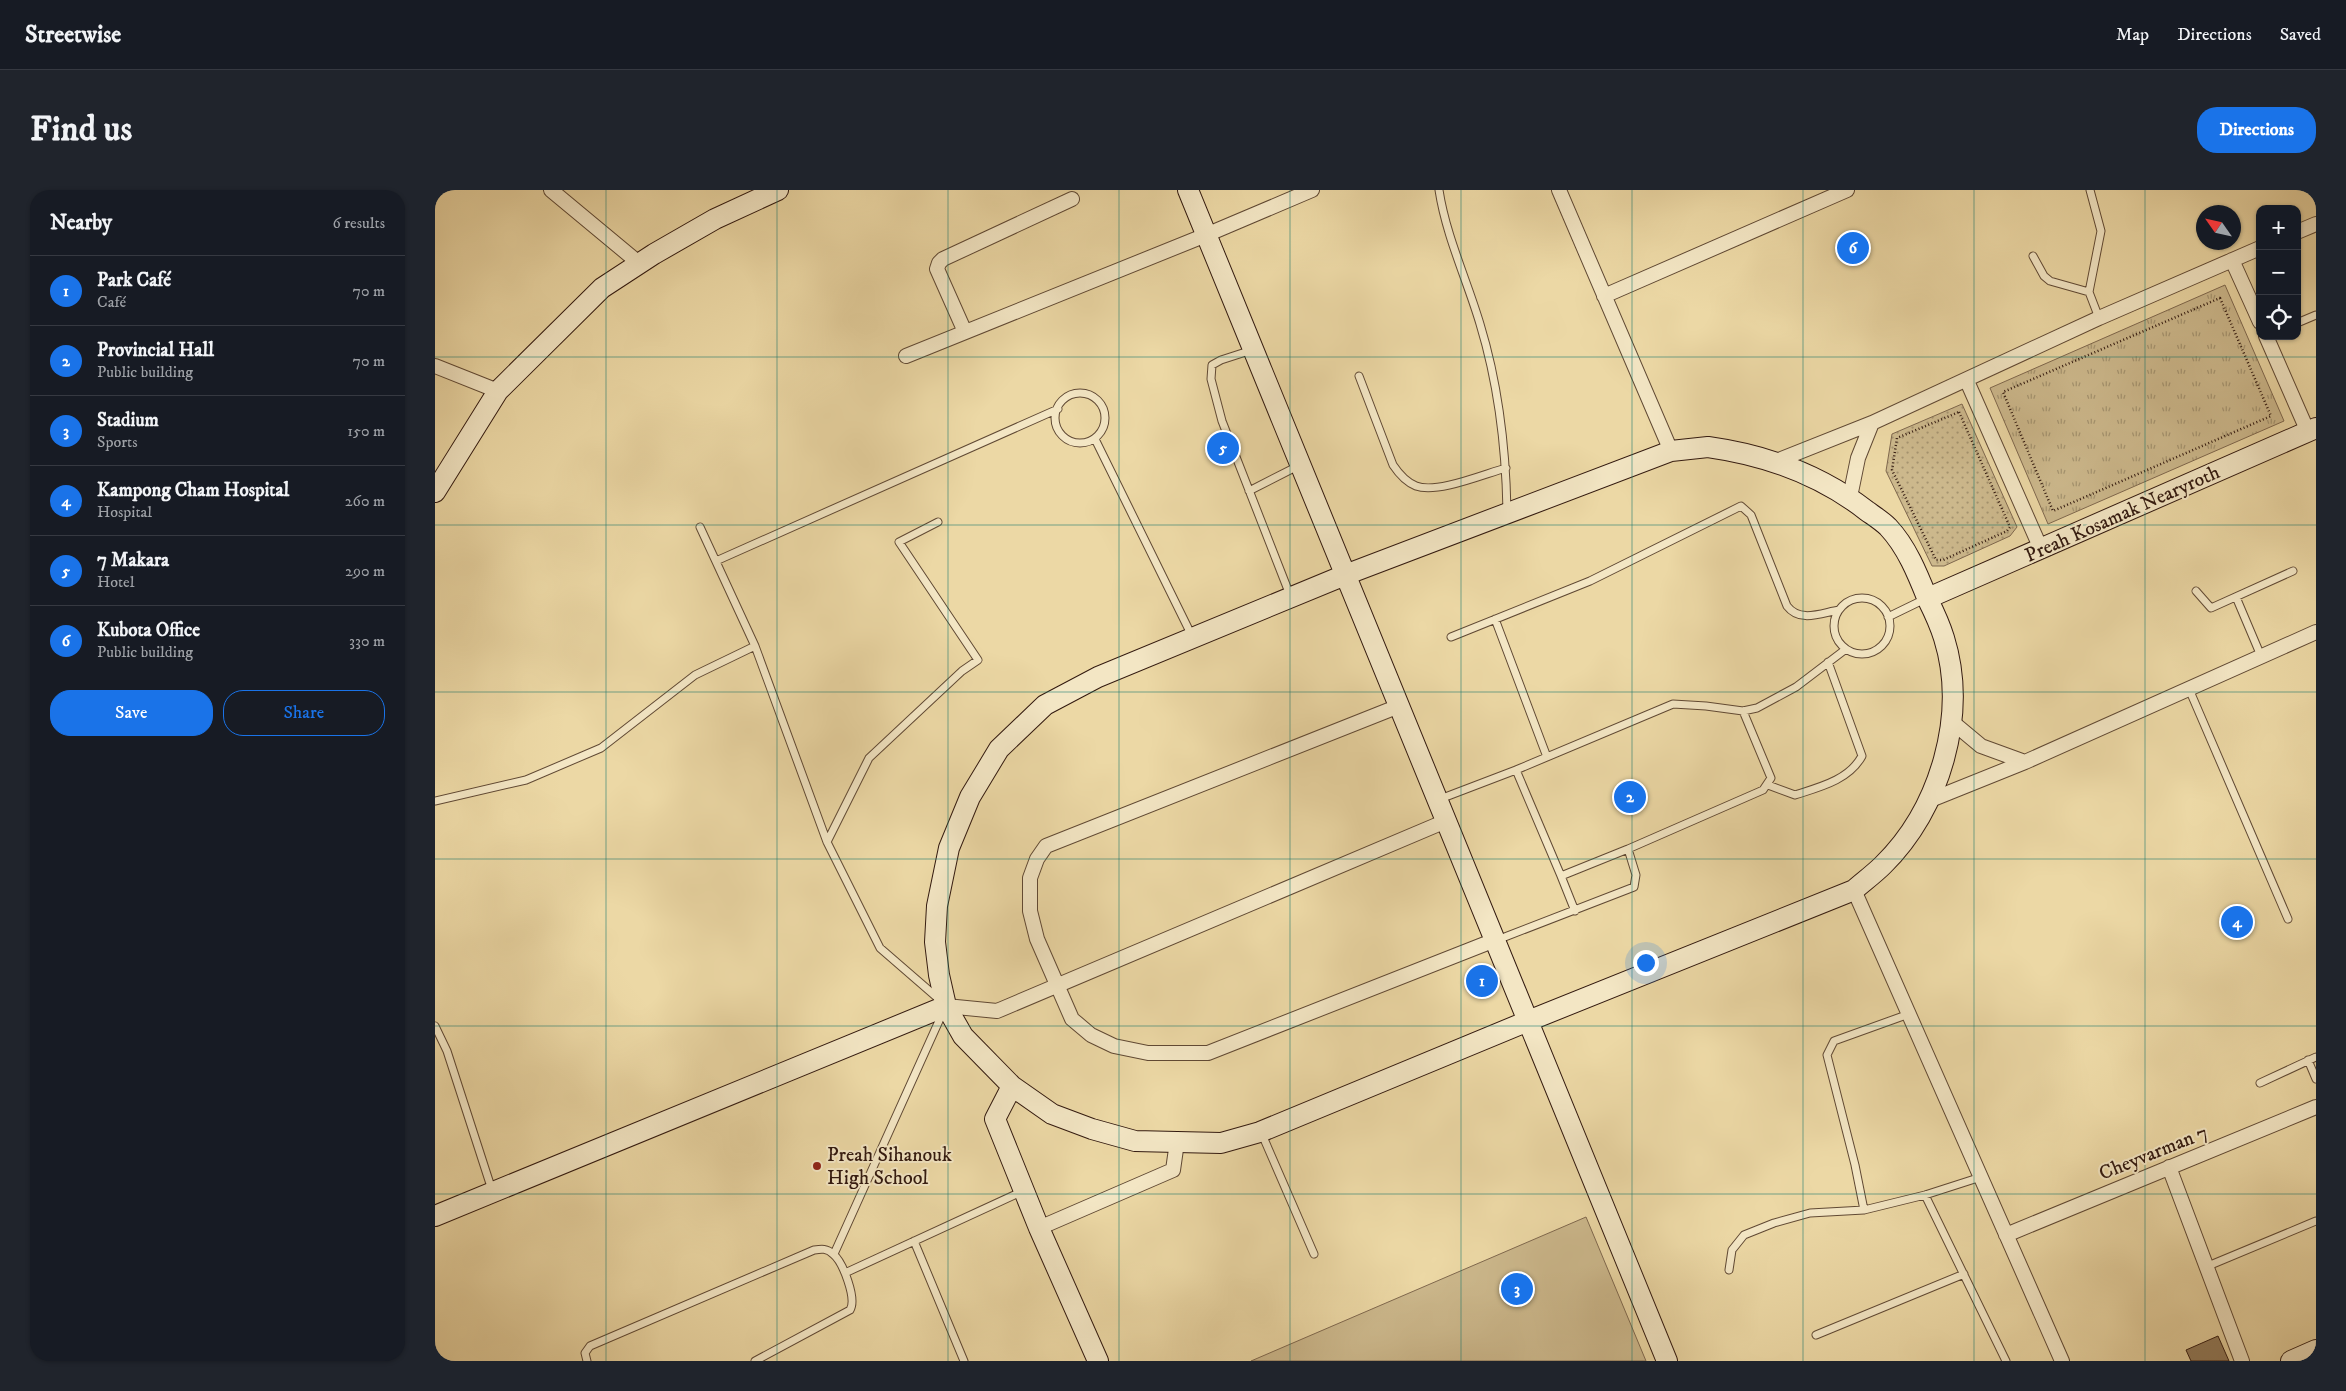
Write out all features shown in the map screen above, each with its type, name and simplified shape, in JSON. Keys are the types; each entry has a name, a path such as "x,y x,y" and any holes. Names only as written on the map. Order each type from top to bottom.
{"street":[{"path":"551,190 640,264"},
{"path":"435,492 498,391 602,288 715,219 778,190"},
{"path":"1188,190 1667,1361"},
{"path":"906,356 1207,235 1312,190"},
{"path":"1559,190 1671,451"},
{"path":"1604,296 1847,190"},
{"path":"965,332 937,269 939,263 1072,199"},
{"path":"2301,230 2316,224"},
{"path":"1774,462 1873,423 1967,381 2099,318 2256,250"},
{"path":"2232,260 2256,313"},
{"path":"2268,340 2312,430"},
{"path":"435,366 498,391"},
{"path":"1967,381 2041,549"},
{"path":"1850,497 1859,458 1873,423"},
{"name":"Preah Kosamak Nearyroth","path":"1928,598 2312,430"},
{"path":"1708,447 1738,451 1774,462 1813,477 1850,497 1888,528 1912,562 1944,638 1948,656 1951,674 1951,721 1945,760 1928,801 1910,832 1883,865 1854,890 1527,1020 1261,1132 1221,1143 1135,1141 1091,1130 1052,1114 1012,1086 963,1036 946,1006 939,975 935,942 937,906 949,848 970,797 999,749 1045,705 1098,677 1345,575 1671,451 1708,447"},
{"path":"1928,801 2025,762 2316,632"},
{"path":"1399,706 1046,846 1037,859 1030,878 1030,911 1037,939 1056,986 1072,1020 1091,1035 1114,1046 1148,1053 1208,1053 1495,940"},
{"path":"1951,721 1981,746 2025,762"},
{"path":"435,1216 946,1006 997,1011 1446,821"},
{"path":"1854,890 2062,1361"},
{"path":"1012,1086 995,1119 1039,1228 1098,1361"},
{"name":"Cheyvarman 7","path":"2006,1235 2316,1107"},
{"path":"1039,1228 1173,1170 1177,1142"},
{"path":"2169,1168 2243,1361"},
{"path":"2291,1361 2316,1350"}],"lane":[{"path":"1439,190 1445,215 1481,326 1493,375 1506,468 1507,512"},
{"path":"2091,190 2101,231 2089,292 2099,318"},
{"path":"2033,256 2043,276 2050,281 2089,292"},
{"path":"2301,321 2316,315"},
{"path":"1253,349 1212,365 1211,379 1222,421 1291,598"},
{"path":"1359,376 1393,466 1401,476 1416,486 1432,489 1506,468"},
{"path":"1075,392 1088,393 1100,401 1106,414 1103,430 1095,439 1076,443 1063,437 1056,426 1055,416 1060,402 1075,392"},
{"path":"716,561 1057,409"},
{"path":"1095,439 1193,637"},
{"path":"1249,491 1300,464"},
{"path":"1451,636 1590,581 1741,506 1751,514 1791,612 1803,617 1839,610 1853,599 1870,599 1884,609 1888,617 1889,634 1879,648 1863,654 1846,649 1840,643 1834,626 1839,610"},
{"path":"827,842 869,758 962,671 978,660 899,542 938,522"},
{"path":"701,527 755,646 827,842 880,948 946,1006 834,1254"},
{"path":"2196,591 2211,608 2293,571"},
{"path":"2236,597 2261,656"},
{"path":"1888,617 1928,598"},
{"path":"1495,619 1547,757"},
{"path":"435,801 526,780 601,748 695,675 755,646"},
{"path":"1437,800 1516,770 1673,704 1743,711 1757,708 1796,687 1846,649"},
{"path":"1768,785 1795,795 1843,777 1856,767 1862,756 1828,662"},
{"path":"2189,689 2288,919"},
{"path":"1561,876 1763,790 1771,778 1743,711"},
{"path":"1516,770 1575,910"},
{"path":"1495,940 1634,887 1636,875 1628,849"},
{"path":"1864,1210 1855,1165 1827,1055 1835,1041 1909,1014"},
{"path":"435,1026 447,1051 493,1192"},
{"path":"2260,1083 2316,1057"},
{"path":"2308,1060 2316,1079"},
{"path":"1261,1132 1314,1254"},
{"path":"1729,1270 1732,1250 1744,1235 1774,1223 1810,1213 1864,1210 1925,1195 1981,1177"},
{"path":"845,1273 1024,1191"},
{"path":"1925,1195 2006,1361"},
{"path":"2207,1266 2316,1221"},
{"path":"914,1241 964,1361"},
{"path":"587,1361 585,1353 589,1346 814,1250 824,1249 834,1254 845,1273 854,1302 851,1310 755,1361"},
{"path":"1816,1335 1964,1274"}],"path":[{"path":"2220,298 2271,416 2053,511 2003,392 2220,298"},
{"path":"1959,412 2010,527 2007,531 1943,560 1936,560 1892,470 1897,438 1959,412"}],"green space":[{"path":"2225,285 2284,421 2048,524 1990,388"},
{"path":"1962,404 2017,527 2010,536 1944,566 1932,566 1886,471 1892,434"},
{"path":"1586,1217 1646,1361 1251,1361"}],"building":[{"path":"2218,1336 2229,1361 2191,1361 2186,1350"}],"place":[{"name":"Kubota Office","path":"1853,248"},
{"name":"7 Makara","path":"1223,448"},
{"name":"Provincial Hall","path":"1630,797"},
{"name":"Kampong Cham Hospital","path":"2237,922"},
{"name":"Park Café","path":"1482,981"},
{"name":"Preah Sihanouk High School","path":"817,1166"},
{"name":"Stadium","path":"1517,1289"}]}
